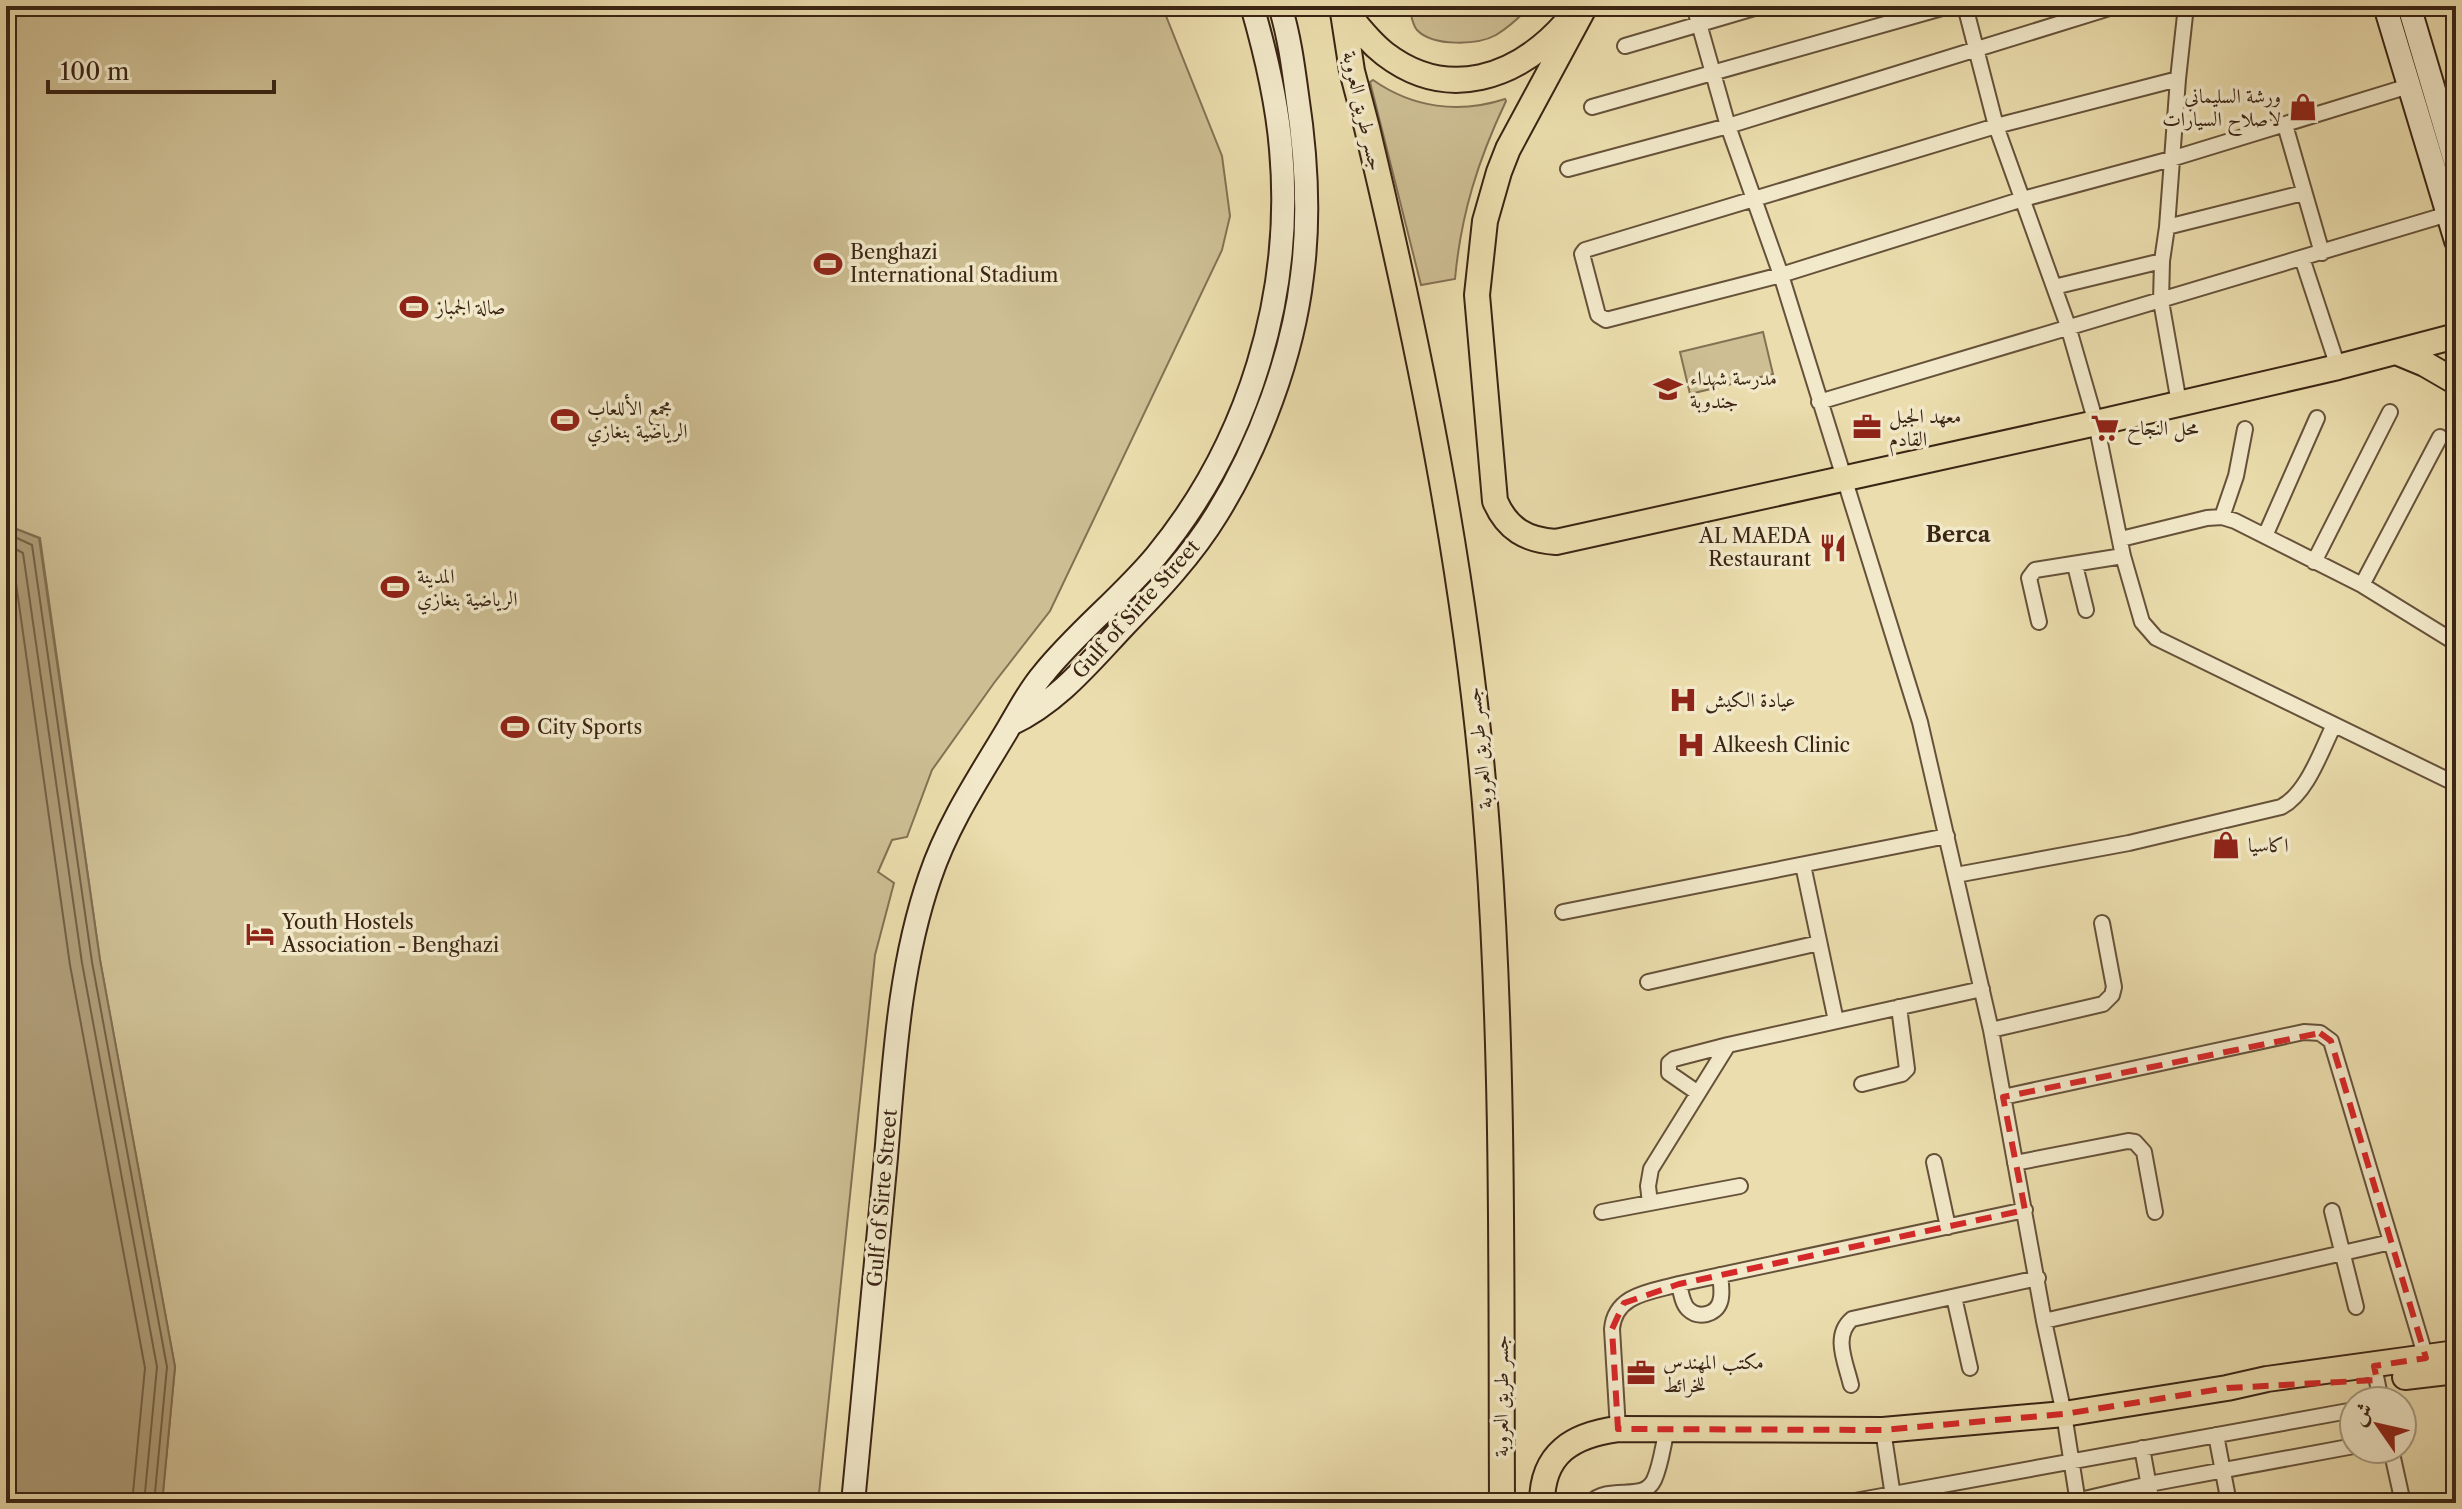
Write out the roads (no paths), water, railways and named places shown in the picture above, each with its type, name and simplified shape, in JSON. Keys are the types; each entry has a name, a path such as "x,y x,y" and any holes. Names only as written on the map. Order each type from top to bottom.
{"highway":[{"path":"1342,6 1374,44 1399,63 1429,75 1460,80 1495,74 1523,61 1545,45 1583,6"},
{"name":"جسر طريق العروبة","path":"1342,6 1358,101 1403,284 1434,440 1466,639 1482,772 1493,927 1499,1101 1502,1503"},
{"path":"1583,6 1508,149 1485,221 1478,270 1477,295 1495,501 1512,528 1525,536 1556,542 2096,423 2338,367 2456,336"},
{"path":"2396,352 2456,382"},
{"path":"2378,1382 2426,1358 2456,1353"},
{"path":"1542,1503 1543,1481 1556,1455 1574,1441 1596,1432 1618,1429 1883,1430 2064,1414 2227,1388 2249,1390 2378,1382 2456,1371"}],"main road":[{"name":"Gulf of Sirte Street","path":"853,1503 893,1082 905,984 929,878 973,783 1025,699 1042,675 1132,583 1176,529 1212,473 1237,424 1254,378 1277,291 1283,194 1281,147 1252,6"},
{"name":"Gulf of Sirte Street","path":"1011,724 1037,711 1059,694 1188,555 1230,491 1264,421 1292,326 1302,277 1305,227 1306,176 1302,124 1280,6"},
{"path":"2385,6 2456,241"},
{"path":"2409,6 2456,164"}],"street":[{"path":"1694,6 1728,126 1781,275 1920,722 1991,1030 2064,1414 2072,1461 2074,1502 2149,1484 2338,1449"},
{"path":"1625,46 1761,6"},
{"path":"1592,107 1949,6"},
{"path":"1965,6 1996,126 2068,326 2096,423 2123,556 2142,622 2156,638 2456,784"},
{"path":"1568,169 1728,126 2116,6"},
{"path":"2179,403 2161,301 2186,6"},
{"path":"2178,79 1996,126 1585,250 1582,254 1598,315 1606,320 1781,275 2023,199 2171,159 2409,86"},
{"path":"2285,125 2322,253"},
{"path":"2167,227 2303,193"},
{"path":"1819,402 2448,214"},
{"path":"2302,258 2338,367"},
{"path":"2054,287 2162,261"},
{"path":"2314,562 2390,412"},
{"path":"2265,536 2317,418"},
{"path":"2222,517 2236,476 2245,429"},
{"path":"2362,585 2440,437"},
{"path":"2121,539 2207,518 2222,517 2235,521 2362,585 2456,643"},
{"path":"2039,622 2029,578 2031,573 2123,556"},
{"path":"2075,565 2086,610"},
{"path":"1956,875 2129,843 2281,807 2301,792 2334,725"},
{"path":"1563,912 1947,836"},
{"path":"1803,865 1836,1021"},
{"path":"1991,1030 2109,1000 2114,987 2102,923"},
{"path":"1648,982 1819,943"},
{"path":"1698,1093 1673,1077 1669,1063 1728,1045 1982,989"},
{"path":"1862,1084 1902,1074 1907,1069 1899,1007"},
{"path":"2003,1097 2304,1032 2320,1033 2331,1041 2426,1358"},
{"path":"1650,1203 1648,1186 1651,1169 1728,1045"},
{"path":"2015,1163 2135,1142 2144,1152 2155,1212"},
{"path":"1934,1162 1948,1227"},
{"path":"1602,1212 1740,1186"},
{"path":"1618,1429 1612,1329 1615,1315 1624,1303 1635,1296 2025,1210"},
{"path":"2332,1211 2356,1307"},
{"path":"2044,1321 2391,1242"},
{"path":"1679,1284 1689,1309 1705,1315 1713,1312 1722,1297 1720,1275"},
{"path":"1851,1385 1840,1343 1841,1334 1852,1319 2038,1278"},
{"path":"1954,1297 1970,1368"},
{"path":"1844,1503 1893,1498 2072,1461 2338,1413"},
{"path":"1590,1503 1602,1494 1638,1492 1649,1487 1655,1478 1667,1429"},
{"path":"1883,1430 1893,1498"},
{"path":"2216,1435 2229,1503"},
{"path":"2142,1448 2152,1503"},
{"path":"2395,1465 2403,1503"}],"water":[{"path":"6,525 39,538 100,960 175,1367 162,1503 6,1503"}],"place":[{"name":"ورشة السليماني لاصلاح السيارات","path":"2303,107"},
{"name":"Benghazi International Stadium","path":"828,264"},
{"name":"صالة الجمباز","path":"414,307"},
{"name":"مدرسة شهداء جندوبة","path":"1668,389"},
{"name":"مجمع الأللعاب الرياضية بنغازي","path":"565,420"},
{"name":"معهد الجيل القادم","path":"1867,427"},
{"name":"محل النجاح","path":"2105,428"},
{"name":"AL MAEDA Restaurant","path":"1833,548"},
{"name":"المدينة الرياضية بنغازي","path":"395,587"},
{"name":"عيادة الكيش","path":"1683,700"},
{"name":"City Sports","path":"515,727"},
{"name":"Alkeesh Clinic","path":"1691,745"},
{"name":"اكاسيا","path":"2226,845"},
{"name":"Youth Hostels Association - Benghazi","path":"260,934"},
{"name":"مكتب المهندس للخرائط","path":"1641,1373"}],"district":[{"name":"Berca","path":"1958,534"}]}
